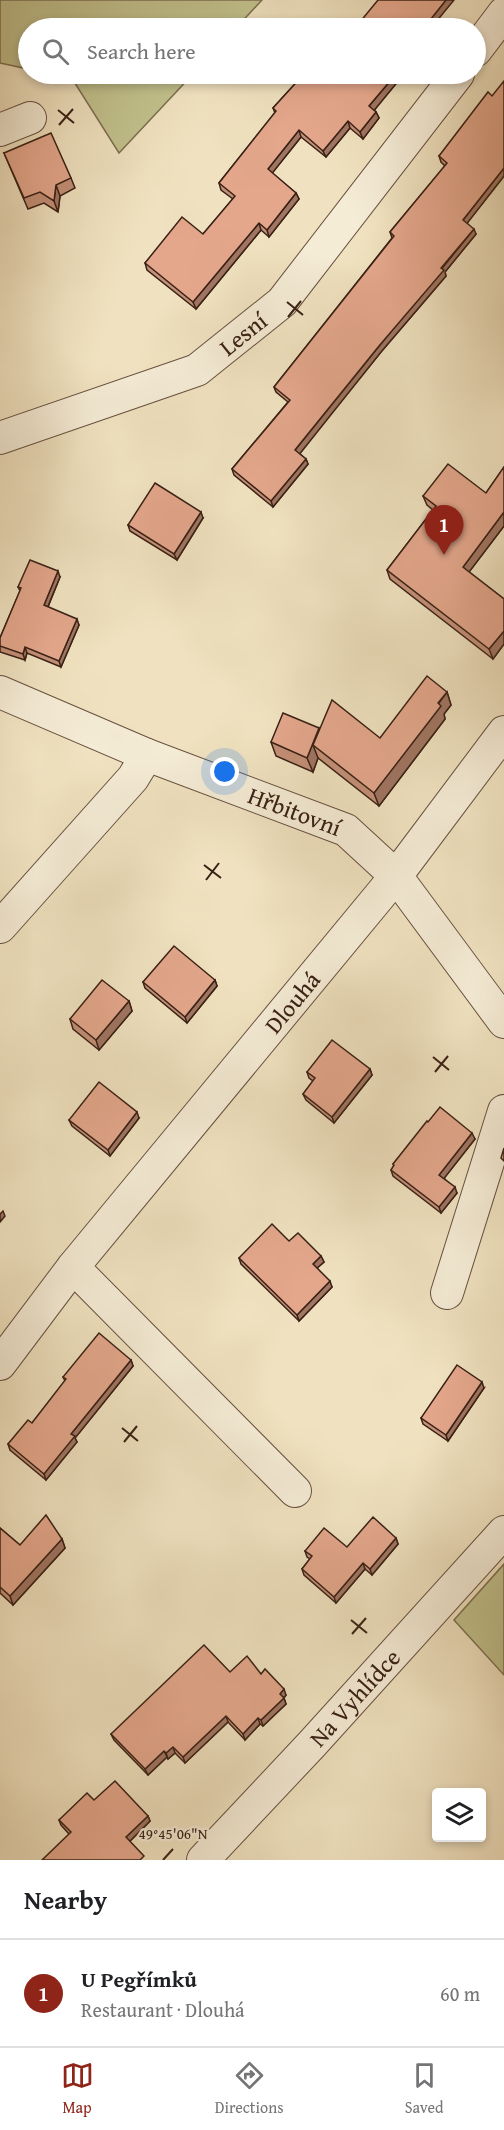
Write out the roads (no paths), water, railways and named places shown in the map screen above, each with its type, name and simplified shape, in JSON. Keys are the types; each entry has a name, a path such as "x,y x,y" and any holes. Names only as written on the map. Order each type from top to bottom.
{"street":[{"path":"486,37 504,13"},
{"name":"Lesní","path":"0,438 197,370 282,302 450,84"},
{"path":"0,130 30,118"},
{"name":"Hřbitovní","path":"0,692 147,755 346,830 396,876"},
{"name":"Dlouhá","path":"0,1364 74,1267 396,876 504,732"},
{"path":"0,927 133,778 147,755"},
{"path":"396,876 504,1022"},
{"path":"447,1293 504,1112"},
{"path":"74,1267 295,1491"},
{"name":"Na Vyhlídce","path":"202,1860 312,1744 504,1532"}],"place":[{"name":"U Pegřímků","path":"444,555"}]}
